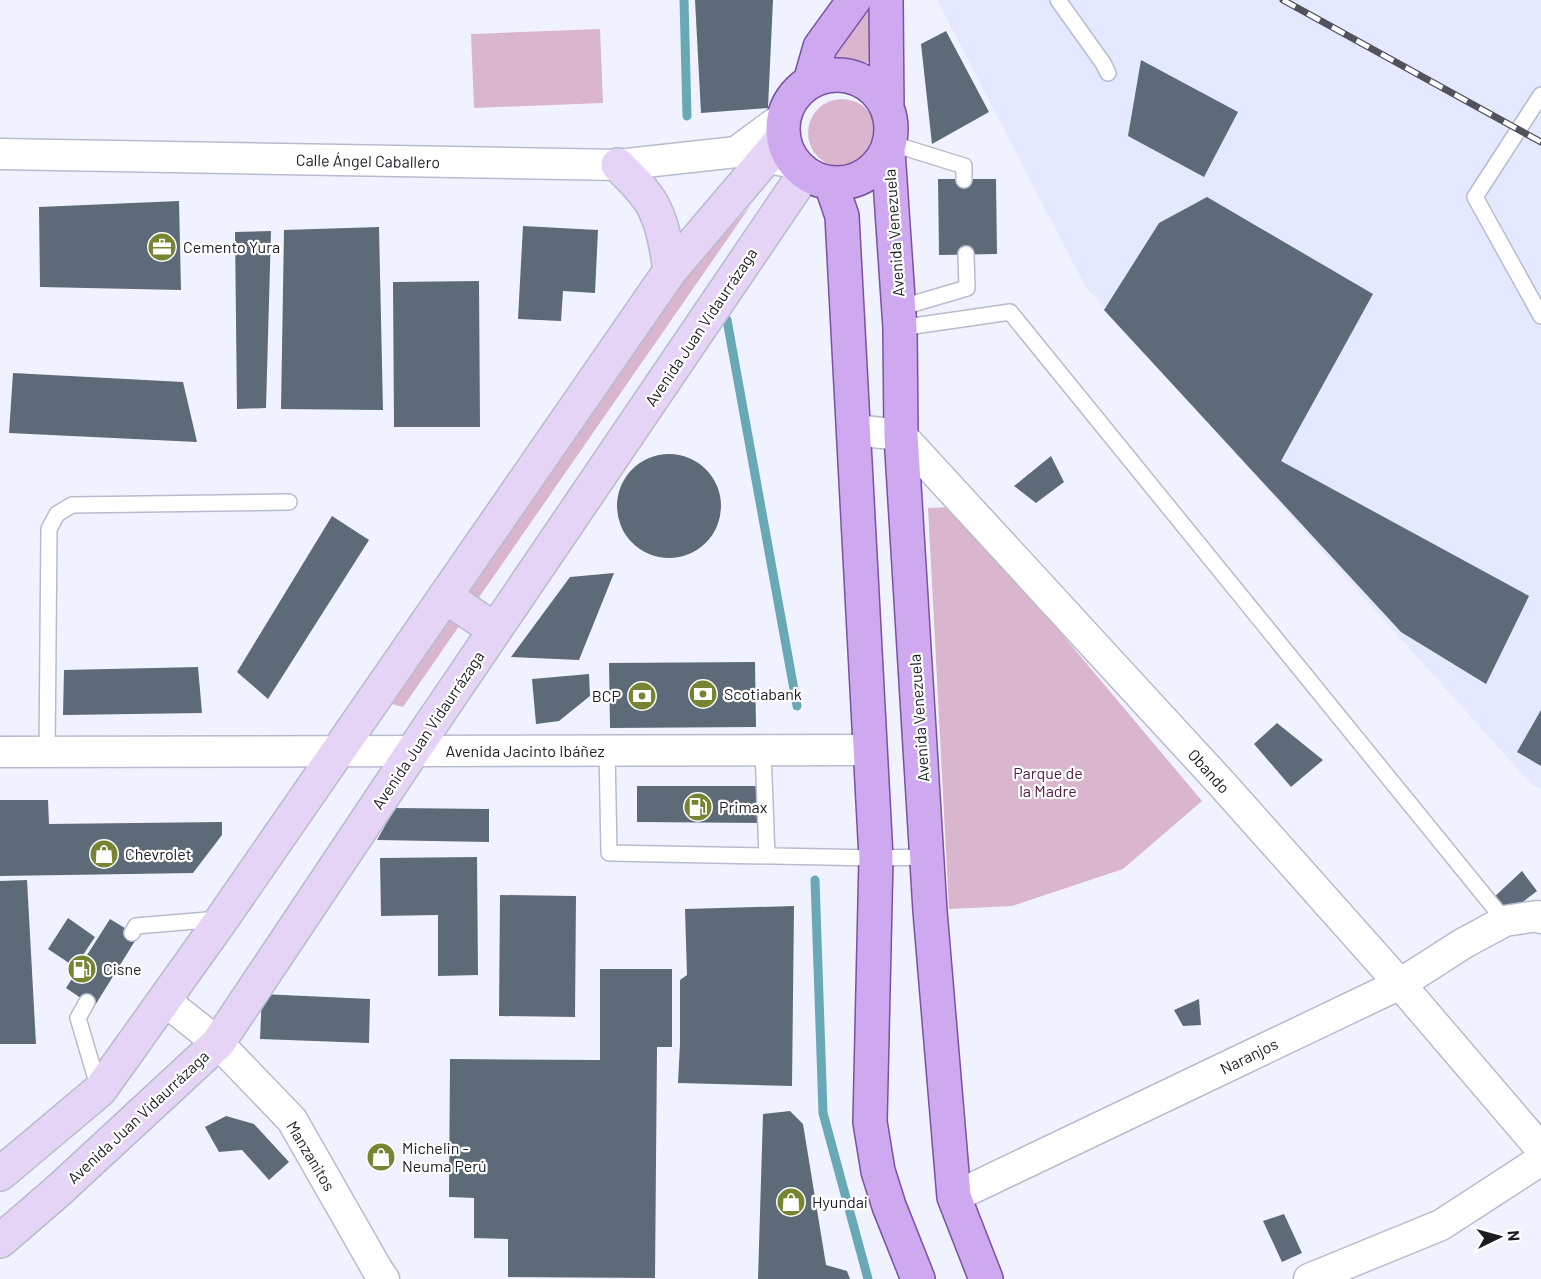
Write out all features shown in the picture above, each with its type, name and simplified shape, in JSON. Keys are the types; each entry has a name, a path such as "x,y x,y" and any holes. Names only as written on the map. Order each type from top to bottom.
{"main road":[{"path":"810,82 820,47 855,0"},
{"path":"886,0 887,108"},
{"path":"0,1174 100,1090 222,919 670,271 786,155 790,102 798,91 810,82 827,75 846,75 863,81 878,92 887,108 892,132 889,147 880,163 870,173 845,184 786,155"},
{"name":"Avenida Venezuela","path":"889,147 900,318 901,435 927,857 954,1197 987,1279"},
{"path":"786,155 842,216 876,858 870,1122 878,1172 918,1279"},
{"name":"Avenida Juan Vidaurrázaga","path":"0,1241 58,1191 218,1043 495,630 786,155"},
{"path":"618,165 655,208 665,242 670,271"},
{"path":"445,596 495,630"}],"street":[{"name":"Calle Ángel Caballero","path":"0,154 618,165 786,155"},
{"path":"854,430 901,435"},
{"name":"Obando","path":"901,435 1222,784 1400,984 1541,1149"},
{"name":"Avenida Jacinto Ibáñez","path":"0,752 870,750"},
{"name":"Naranjos","path":"954,1197 1400,984 1464,943 1505,921 1537,916 1541,918"},
{"name":"Manzanitos","path":"164,1000 218,1043 292,1120 384,1279"},
{"path":"1309,1279 1440,1225 1541,1160"}],"lane":[{"path":"1058,0 1108,73"},
{"path":"1541,95 1475,197 1541,316"},
{"path":"889,147 964,166 964,180"},
{"path":"900,318 967,288 966,254"},
{"path":"900,318 1010,312 1505,921"},
{"path":"47,752 49,529 57,514 72,505 289,502"},
{"path":"607,750 609,853 927,857"},
{"path":"763,750 767,856"},
{"path":"132,933 136,926 222,919"},
{"path":"87,1002 78,1018 100,1090"}],"shaded area":[{"path":"937,0 1541,0 1541,789 1531,784 1085,286"}],"green space":[{"path":"874,1 871,63 854,61 826,66"},
{"path":"600,29 603,103 474,108 471,34"},
{"path":"842,99 855,102 866,109 873,120 876,133 873,146 866,157 855,164 842,167 829,164 818,157 811,146 808,133 811,120 818,109 829,102"},
{"path":"751,205 403,707 384,702 668,295"},
{"name":"Parque de la Madre","path":"955,507 1202,801 1123,869 1012,906 949,909 928,508"}],"building":[{"path":"695,0 773,0 768,108 701,113"},
{"path":"946,31 989,112 932,144 921,44"},
{"path":"1141,60 1238,112 1204,177 1128,136"},
{"path":"938,179 996,179 997,254 939,255"},
{"path":"1207,197 1373,294 1281,461 1529,596 1486,684 1401,632 1104,310 1159,223"},
{"path":"179,201 181,290 40,287 39,207"},
{"path":"523,226 598,230 595,293 563,291 561,321 518,319"},
{"path":"379,227 383,410 281,409 284,230"},
{"path":"271,231 266,408 237,409 235,232"},
{"path":"479,281 480,427 394,427 393,282"},
{"path":"13,373 183,382 197,442 9,433"},
{"path":"669,454 689,458 706,469 717,486 721,506 717,526 706,543 689,554 669,558 649,554 632,543 621,526 617,506 621,486 632,469 649,458"},
{"path":"1051,456 1064,482 1036,503 1014,486"},
{"path":"332,516 369,540 268,699 237,672"},
{"path":"614,573 579,660 511,657 570,577"},
{"path":"755,662 756,727 610,728 609,663"},
{"path":"198,667 202,713 63,715 64,670"},
{"path":"589,674 590,696 559,721 536,724 532,679"},
{"path":"1541,710 1541,766 1517,752"},
{"path":"1277,723 1323,760 1291,787 1254,744"},
{"path":"637,786 763,786 764,823 637,822"},
{"name":"Chevrolet","path":"0,800 48,800 49,824 222,822 222,835 193,873 0,876"},
{"path":"395,808 489,809 489,842 377,840"},
{"path":"477,857 478,975 438,976 438,915 381,916 380,858"},
{"path":"1522,871 1537,891 1506,915 1491,900"},
{"path":"27,880 36,1044 0,1044 0,881"},
{"path":"500,895 576,896 575,1017 499,1016"},
{"path":"794,906 792,1086 678,1083 680,980 687,975 685,909"},
{"path":"68,918 95,937 75,967 48,949"},
{"path":"110,919 138,936 94,1007 66,988"},
{"path":"600,969 672,969 672,1047 657,1047 655,1278 508,1277 508,1239 474,1238 474,1198 449,1197 450,1059 600,1060"},
{"path":"262,994 370,999 369,1043 260,1039"},
{"path":"1199,999 1201,1025 1183,1026 1174,1010"},
{"path":"790,1111 803,1124 826,1265 847,1271 850,1279 758,1279 763,1114"},
{"path":"226,1116 254,1124 289,1162 269,1180 242,1150 219,1152 205,1127"},
{"path":"1284,1214 1302,1253 1282,1262 1263,1221"}],"waterway":[{"path":"684,0 687,116"},
{"path":"727,320 797,706"},
{"path":"815,880 823,1113 868,1279"}],"railway":[{"path":"1283,0 1541,142"}],"place":[{"name":"Cemento Yura","path":"162,247"},
{"name":"Scotiabank","path":"703,694"},
{"name":"BCP","path":"642,696"},
{"name":"Primax","path":"698,807"},
{"name":"Chevrolet","path":"104,854"},
{"name":"Cisne","path":"82,969"},
{"name":"Michelin - Neuma Perú","path":"381,1157"},
{"name":"Hyundai","path":"791,1202"}]}
